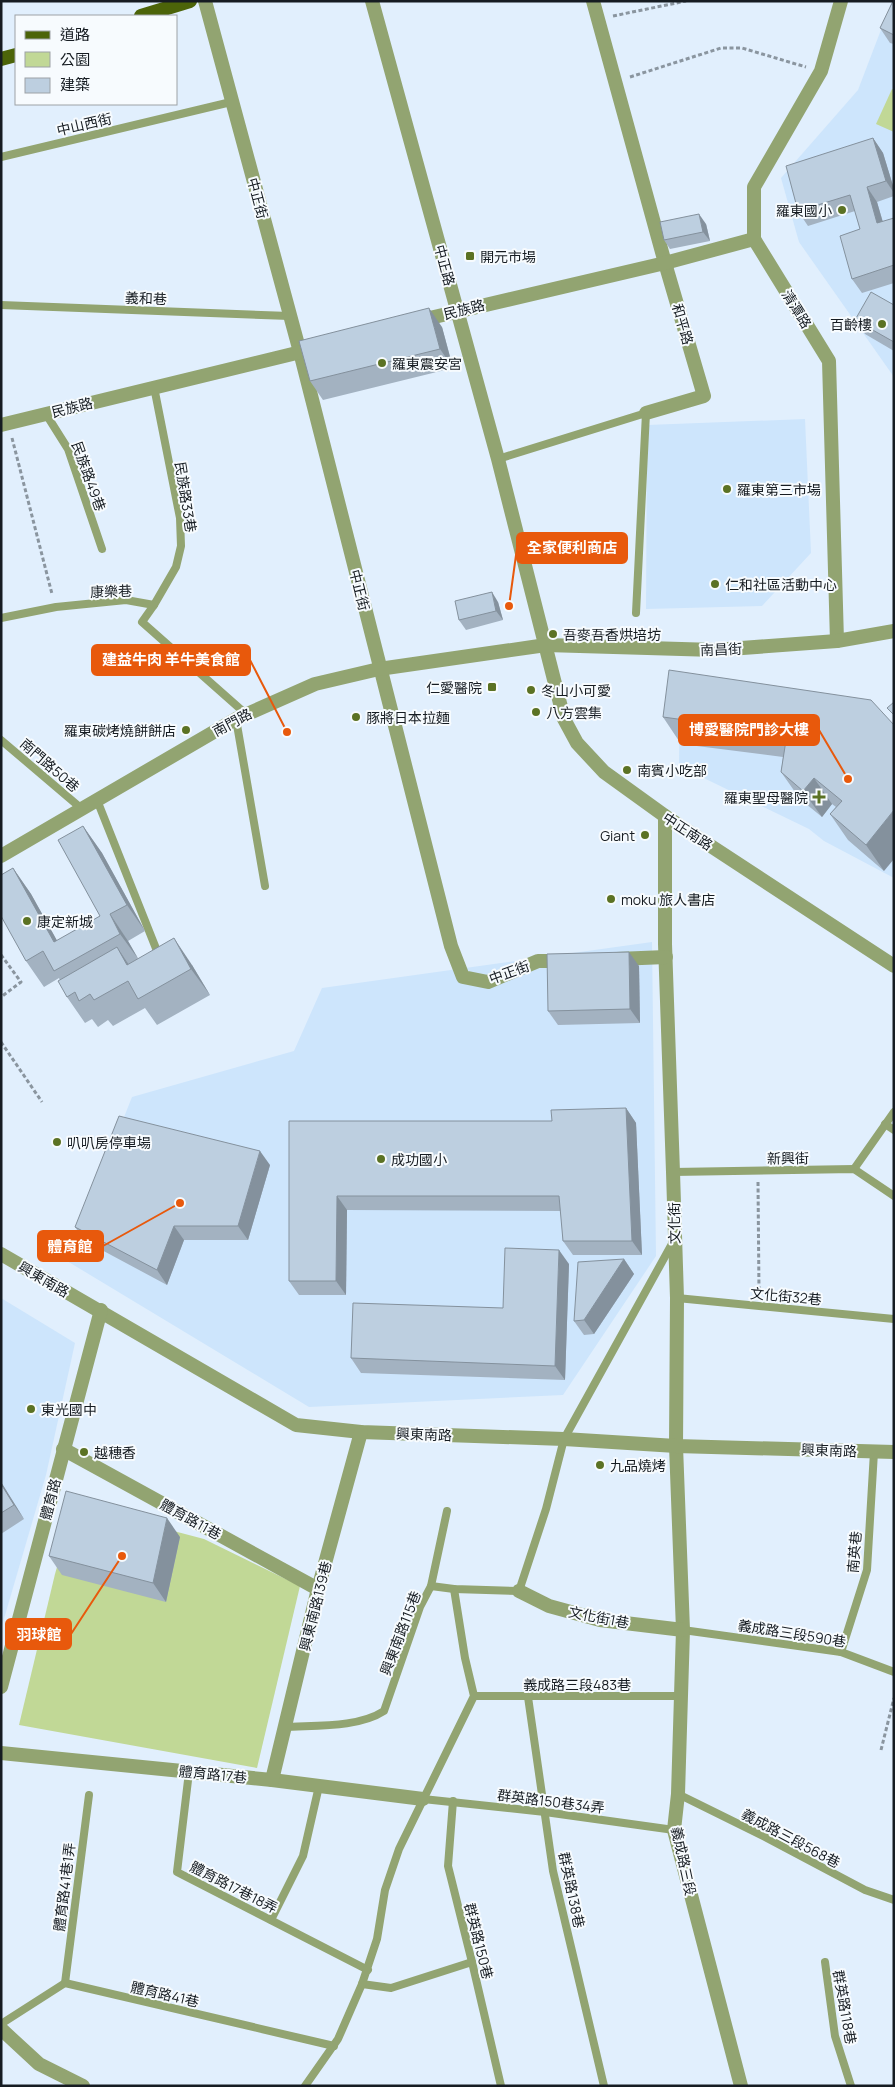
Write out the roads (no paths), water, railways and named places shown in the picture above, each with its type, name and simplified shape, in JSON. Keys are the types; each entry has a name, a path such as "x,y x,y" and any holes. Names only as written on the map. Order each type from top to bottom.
{"main road":[{"path":"144,15 190,1"},
{"path":"1,60 15,55"}],"street":[{"name":"中正街","path":"205,1 300,352 379,669 451,946 462,977 488,982 538,962 577,960"},
{"name":"中正路","path":"372,1 498,459 546,645"},
{"name":"和平路","path":"593,1 665,263 704,396 646,413"},
{"path":"754,239 754,187 822,71 841,1"},
{"name":"民族路","path":"402,325 457,310 665,263 754,239"},
{"name":"清潭路","path":"754,239 829,361 837,641"},
{"name":"民族路","path":"5,424 318,347"},
{"name":"南昌街","path":"546,645 716,650 837,641 894,631"},
{"name":"南門路","path":"1,856 241,716 315,684 379,669 546,645"},
{"name":"中正南路","path":"546,645 564,720 577,743 604,772 665,816 894,966"},
{"name":"文化街","path":"665,816 666,957 677,1298 676,1446 683,1630"},
{"path":"607,959 666,957"},
{"name":"興東南路","path":"1,1254 101,1310 296,1425 360,1432 564,1439 676,1446 894,1452"},
{"name":"體育路","path":"1,1687 101,1310"},
{"name":"興東南路139巷","path":"272,1780 318,1589 360,1432"},
{"name":"體育路11巷","path":"63,1449 318,1589"},
{"name":"文化街1巷","path":"520,1591 549,1606 600,1620 683,1630"},
{"name":"義成路三段","path":"683,1630 678,1794 674,1830 741,2086"},
{"name":"體育路17巷","path":"1,1753 272,1780 423,1799"},
{"path":"1,2029 39,2064 83,2086"}],"lane":[{"name":"中山西街","path":"1,157 232,102"},
{"name":"義和巷","path":"1,305 290,316"},
{"name":"民族路33巷","path":"154,387 180,518 181,546 176,567 154,605"},
{"path":"498,459 646,413 636,613"},
{"name":"民族路49巷","path":"46,414 68,449 102,549"},
{"name":"康樂巷","path":"1,618 56,607 126,600 154,605"},
{"path":"154,605 142,622 241,716 265,886"},
{"name":"南門路50巷","path":"1,740 82,809"},
{"path":"97,800 159,956"},
{"path":"894,1112 854,1169 894,1196"},
{"path":"885,1124 894,1130"},
{"name":"新興街","path":"674,1172 854,1169"},
{"path":"520,1591 546,1509 564,1439 674,1240"},
{"name":"文化街32巷","path":"677,1298 894,1319"},
{"name":"南英巷","path":"842,1652 867,1570 874,1452"},
{"path":"431,1586 447,1511"},
{"name":"興東南路115巷","path":"284,1727 372,1719 384,1712 420,1607 431,1586 454,1589 520,1591"},
{"path":"305,2086 334,2046 362,1984 377,1939 385,1890 399,1849 474,1696 465,1658 454,1589"},
{"name":"義成路三段590巷","path":"683,1630 842,1652 894,1672"},
{"name":"義成路三段483巷","path":"474,1696 680,1696"},
{"name":"群英路138巷","path":"528,1697 553,1871 604,2086"},
{"name":"體育路17巷18弄","path":"189,1772 177,1872 368,1970"},
{"path":"271,1920 303,1856 319,1786"},
{"name":"義成路三段568巷","path":"678,1794 865,1890 894,1900"},
{"name":"體育路41巷1弄","path":"65,1983 88,1795"},
{"name":"群英路150巷34弄","path":"423,1799 545,1812 674,1830"},
{"name":"群英路150巷","path":"453,1801 448,1866 501,2086"},
{"path":"362,1984 391,1988 472,1962"},
{"name":"群英路118巷","path":"825,1962 834,2036 851,2086"},
{"path":"1,2024 65,1983"},
{"name":"體育路41巷","path":"65,1983 334,2046"}],"place":[{"name":"羅東國小","path":"842,210"},
{"name":"開元市場","path":"470,256"},
{"name":"百齡樓","path":"882,324"},
{"name":"羅東震安宮","path":"382,363"},
{"name":"羅東第三市場","path":"727,489"},
{"name":"仁和社區活動中心","path":"715,584"},
{"name":"全家便利商店","path":"509,606"},
{"name":"吾麥吾香烘培坊","path":"553,634"},
{"name":"仁愛醫院","path":"492,687"},
{"name":"冬山小可愛","path":"531,690"},
{"name":"八方雲集","path":"536,712"},
{"name":"豚將日本拉麵","path":"356,717"},
{"name":"羅東碳烤燒餅餅店","path":"186,730"},
{"name":"建益牛肉 羊牛美食館","path":"287,732"},
{"name":"南賓小吃部","path":"627,770"},
{"name":"博愛醫院門診大樓","path":"848,779"},
{"name":"羅東聖母醫院","path":"819,797"},
{"name":"Giant","path":"645,835"},
{"name":"moku 旅人書店","path":"611,899"},
{"name":"康定新城","path":"27,921"},
{"name":"叭叭房停車場","path":"57,1142"},
{"name":"成功國小","path":"381,1159"},
{"name":"體育館","path":"180,1203"},
{"name":"東光國中","path":"31,1409"},
{"name":"越穗香","path":"84,1452"},
{"name":"九品燒烤","path":"600,1465"},
{"name":"羽球館","path":"122,1556"}]}
